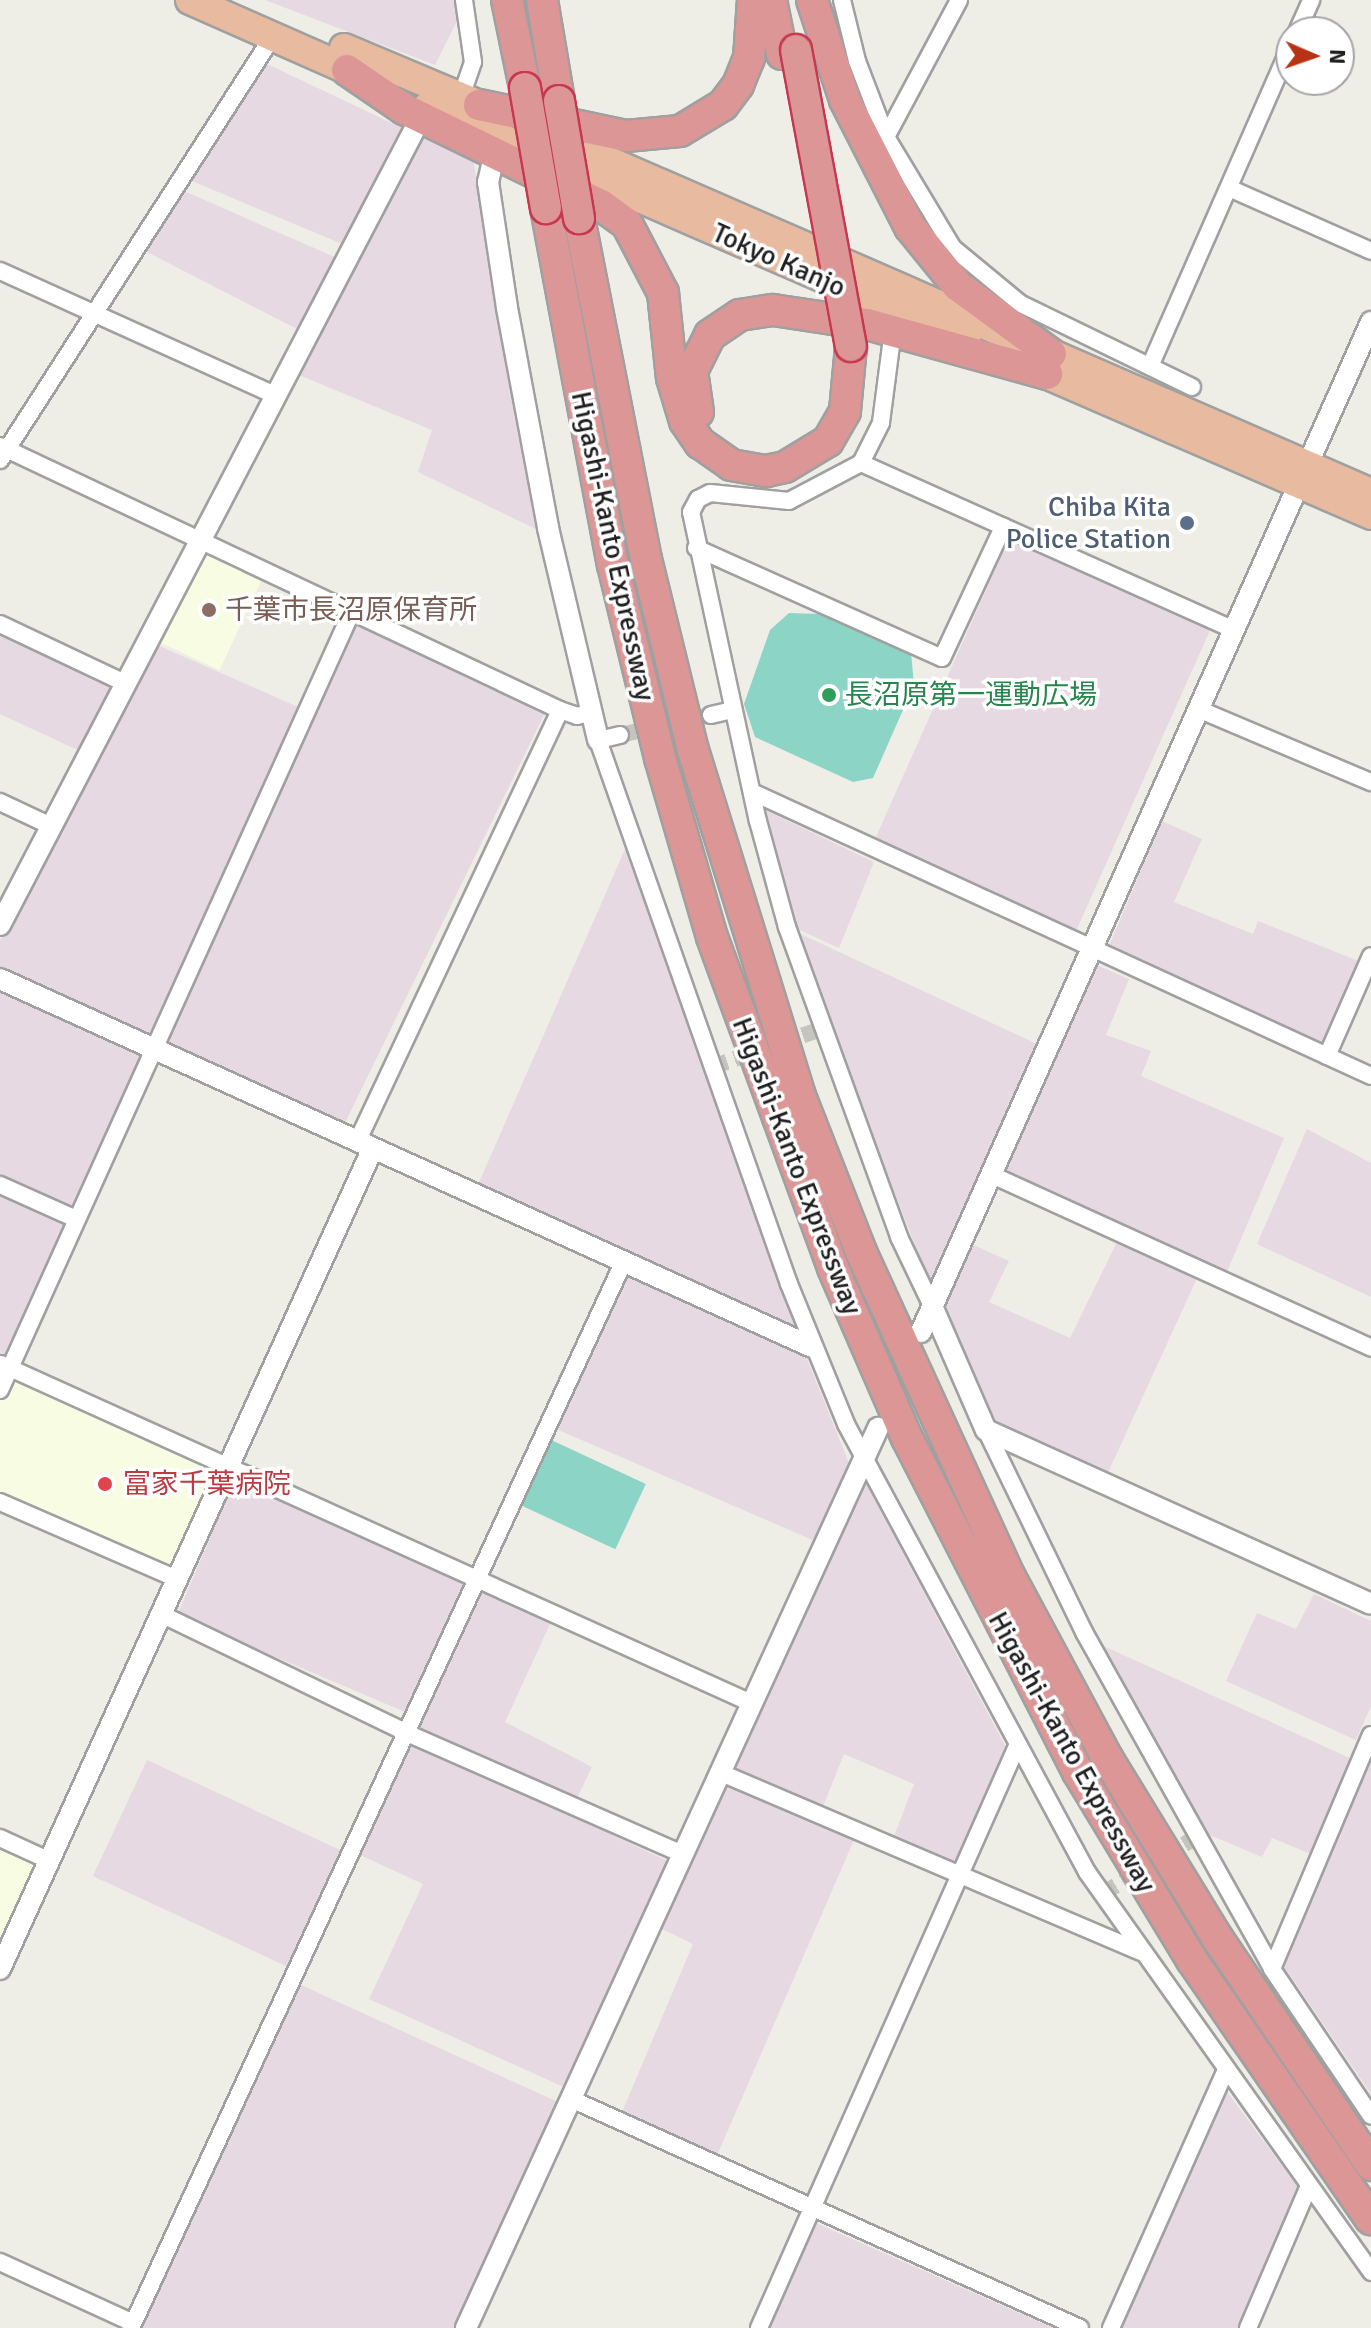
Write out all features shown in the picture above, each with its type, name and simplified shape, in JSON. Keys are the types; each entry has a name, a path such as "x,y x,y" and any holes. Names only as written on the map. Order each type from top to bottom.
{"highway":[{"name":"Tokyo Kanjo","path":"190,0 347,70 1049,364 1304,475 1371,515"},
{"name":"Tokyo Kanjo","path":"232,0 470,101 1049,364"},
{"name":"Higashi-Kanto Expressway","path":"509,0 613,565 660,758 712,937 833,1268 914,1452 1078,1772 1192,1960 1371,2219"},
{"name":"Higashi-Kanto Expressway","path":"542,0 579,218 646,559 693,750 800,1096 861,1252 1010,1577 1107,1758 1218,1939 1371,2165"},
{"path":"551,0 559,101"},
{"path":"470,101 626,136 680,131 713,113 738,85 749,58 753,0"},
{"path":"771,0 789,52"},
{"path":"347,70 421,117 601,205 627,224 660,282 672,378 685,421 700,443 731,465 766,471 785,467 828,441 845,411 844,346 789,52 787,0"},
{"path":"812,0 845,100 910,227 958,286 1049,364"},
{"path":"844,346 832,405 824,422 791,448 768,454 744,451 719,438 698,413 692,371 698,354 710,335 740,315 794,310 1049,364"},
{"name":"Tokyo Kanjo","path":"1304,475 1371,493"}],"street":[{"path":"464,0 473,62 470,101"},
{"path":"842,0 857,61 886,137 933,220 974,269 1045,316 1151,364 1192,387"},
{"path":"886,137 959,0"},
{"path":"273,36 95,314 2,452 200,538 560,710 577,716 589,713"},
{"path":"1151,364 1275,82"},
{"path":"0,925 421,117"},
{"path":"495,152 488,182 507,308 548,528 589,713 812,1347 865,1458 1087,1872 1225,2072 1371,2272"},
{"path":"1229,188 1371,251"},
{"path":"0,271 274,395"},
{"path":"921,1332 1089,948 1371,322"},
{"path":"893,330 881,423 861,463 789,501 710,493 698,499 691,512 696,548 733,710 787,927 821,1029 899,1237 986,1430 1084,1632 1272,1969 1371,2116"},
{"path":"861,463 1234,630"},
{"path":"696,548 942,658 1003,527"},
{"path":"0,1390 5,1366 76,1219 353,609"},
{"path":"0,624 125,683"},
{"path":"1198,709 1371,782"},
{"path":"0,1969 230,1469 364,1146 560,710"},
{"path":"711,715 733,710"},
{"path":"598,740 620,735"},
{"path":"752,792 1371,1076"},
{"path":"0,802 51,826"},
{"path":"1327,1056 1371,956"},
{"path":"0,979 812,1347"},
{"path":"990,1174 1371,1348"},
{"path":"0,1185 76,1219"},
{"path":"0,2262 132,2326 409,1734 623,1263"},
{"path":"5,1366 230,1469 478,1577 751,1703"},
{"path":"466,2328 878,1428"},
{"path":"986,1430 1371,1604"},
{"path":"0,1502 179,1580"},
{"path":"163,1615 409,1734 683,1854"},
{"path":"1272,1969 1371,1735"},
{"path":"759,2328 1017,1746"},
{"path":"719,1772 1141,1953"},
{"path":"0,1838 50,1861"},
{"path":"1111,2328 1225,2072"},
{"path":"571,2099 1080,2328"},
{"path":"1248,2328 1308,2188"}],"shaded area":[{"path":"265,0 457,0 460,15 435,65"},
{"path":"265,63 402,128 342,244 192,181"},
{"path":"424,135 473,160 538,530 418,472 432,430 294,373"},
{"path":"184,191 337,258 299,330 143,250"},
{"path":"1010,536 1212,626 1076,932 874,842"},
{"name":"千葉市長沼原保育所","path":"201,549 263,578 220,670 158,641"},
{"name":"長沼原第一運動広場","path":"789,613 819,614 911,653 914,685 873,778 853,782 755,737 744,704 770,630"},
{"path":"356,619 546,711 341,1131 151,1039"},
{"path":"0,633 116,684 82,752 0,714"},
{"path":"155,644 298,707 148,1040 0,972 0,941"},
{"path":"765,810 874,862 839,948 793,927"},
{"path":"1162,821 1202,839 1174,902 1253,934 1258,921 1361,962 1324,1048 1108,948"},
{"path":"626,847 801,1332 477,1187"},
{"path":"792,930 1039,1045 931,1286"},
{"path":"1092,963 1129,979 1106,1035 1151,1051 1141,1076 1284,1138 1226,1274 1001,1170"},
{"path":"0,991 144,1054 72,1209 0,1179"},
{"path":"1307,1129 1371,1163 1371,1297 1257,1244"},
{"path":"0,1194 68,1225 7,1363 0,1360"},
{"path":"1119,1238 1198,1276 1106,1477 999,1428 940,1309 969,1243 1009,1261 989,1302 1070,1338"},
{"path":"624,1274 805,1354 849,1463 815,1541 554,1428"},
{"name":"富家千葉病院","path":"10,1375 217,1470 173,1572 0,1497 0,1400"},
{"path":"547,1438 646,1484 615,1549 517,1503"},
{"path":"235,1479 469,1578 411,1714 177,1615"},
{"path":"865,1482 1008,1751 958,1866 893,1839 914,1784 844,1754 822,1809 729,1766"},
{"path":"483,1592 551,1622 505,1722 592,1767 576,1800 416,1731"},
{"path":"1314,1594 1371,1621 1371,1706 1356,1740 1226,1681 1257,1613 1296,1629"},
{"path":"1097,1643 1352,1759 1311,1854 1272,1838 1262,1857 1205,1833"},
{"path":"412,1742 670,1862 566,2088 369,1999 423,1884 360,1855"},
{"path":"147,1760 344,1852 290,1968 93,1876"},
{"path":"1371,1764 1371,2094 1281,1962"},
{"path":"725,1785 854,1840 718,2153 622,2112 693,1944 660,1928"},
{"path":"0,1850 34,1865 0,1941"},
{"path":"301,1985 558,2102 457,2328 140,2328"},
{"path":"1225,2089 1300,2190 1242,2328 1116,2328"},
{"path":"816,2223 1053,2328 767,2328"}],"tunnel":[{"path":"620,735 711,715"},
{"path":"712,1067 821,1029"},
{"path":"1102,1894 1198,1836"}],"place":[{"name":"Chiba Kita Police Station","path":"1187,523"},
{"name":"千葉市長沼原保育所","path":"209,610"},
{"name":"長沼原第一運動広場","path":"829,695"},
{"name":"富家千葉病院","path":"105,1484"}]}
